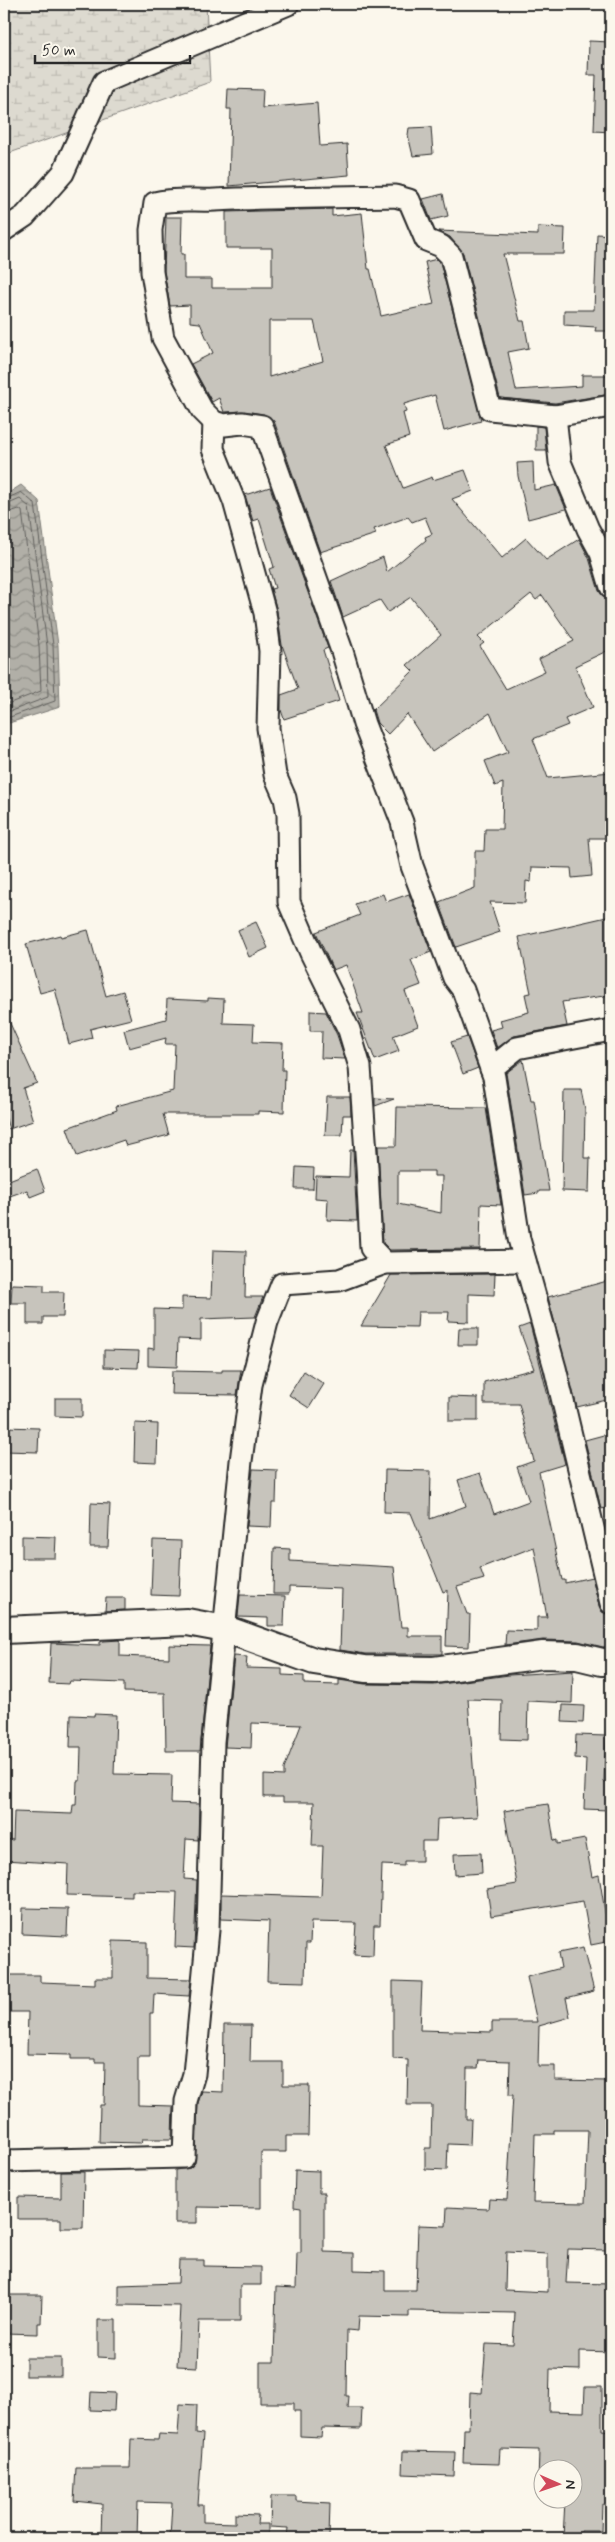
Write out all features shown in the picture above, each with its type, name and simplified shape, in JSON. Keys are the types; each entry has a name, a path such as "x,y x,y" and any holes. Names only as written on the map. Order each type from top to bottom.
{"street":[{"path":"4,230 25,216 63,173 104,82 288,4"},
{"path":"611,406 555,416 490,409 451,256 441,246 426,240 409,200 394,196 166,200 155,203 151,230 152,272 163,338 202,410 214,422 224,425 242,423 262,426 342,651 364,724 402,822 412,866 454,978 463,990 491,1069 513,1204 525,1262 556,1368 611,1603"},
{"path":"555,416 560,462 588,529 601,553 611,587"},
{"path":"214,422 213,449 234,501 265,613 270,651 268,728 275,775 285,798 288,814 289,902 349,1030 360,1067 368,1167 370,1248 385,1262"},
{"path":"491,1069 517,1048 611,1030"},
{"path":"4,2161 184,2157 186,2101 194,2074 208,1930 213,1742 250,1386 267,1322 282,1284 339,1280 385,1262 525,1262"},
{"path":"4,1630 187,1622 225,1629 314,1662 365,1669 434,1670 543,1655 577,1656 602,1662 611,1662"}],"green space":[{"path":"4,4 206,4 210,82 4,155"}],"water":[{"path":"21,485 39,501 58,645 60,707 9,723 4,721 4,496"}],"building":[{"path":"589,41 611,42 611,132 594,131 596,75 588,75"},
{"path":"228,89 263,90 262,108 317,103 320,146 347,144 349,175 229,186 231,109 227,109"},
{"path":"431,127 433,154 413,156 408,135 409,128"},
{"path":"443,194 448,216 431,220 423,199"},
{"path":"332,209 332,216 362,213 368,269 370,269 381,316 434,304 425,262 437,259 440,262 481,421 444,431 435,395 404,404 406,412 403,413 409,437 386,445 403,488 432,477 433,480 465,470 473,491 452,499 502,558 526,538 546,560 579,539 589,558 599,591 603,596 611,599 611,649 575,666 593,707 565,719 568,725 533,739 548,778 611,772 611,838 589,838 592,876 572,878 571,868 532,867 531,882 526,881 525,903 490,902 500,932 456,947 439,902 475,888 475,851 484,851 485,829 502,829 503,783 495,786 485,761 508,752 490,713 432,752 407,714 388,734 377,723 373,710 413,671 407,665 441,635 411,597 388,612 380,600 343,617 331,581 383,557 387,572 426,540 425,537 432,534 425,517 412,522 408,517 374,529 376,534 320,552 274,421 264,414 244,411 224,412 219,398 212,402 191,364 213,353 200,323 190,322 190,305 170,306 164,271 166,217 182,217 181,254 184,254 184,279 212,279 212,288 272,288 272,248 226,248 226,212","holes":["269,321 314,321 323,361 269,377","531,594 536,600 542,595 574,641 539,659 545,671 506,689 480,646 484,643 478,637"]},
{"path":"538,227 565,228 564,254 503,254 520,321 524,321 529,348 508,352 516,390 582,386 582,375 611,375 611,394 555,403 500,398 463,253 450,237 438,231 538,235"},
{"path":"597,234 611,235 611,331 595,331 596,327 564,325 564,310 594,310"},
{"path":"536,426 544,427 546,450 536,450"},
{"path":"533,462 534,490 556,485 566,509 528,519 518,476 517,463"},
{"path":"270,487 328,648 323,650 339,701 284,719 281,710 281,695 298,689 282,645 277,611 271,589 275,588 269,569 274,567 259,519 253,521 245,495"},
{"path":"383,894 386,902 409,894 431,952 411,960 421,985 405,991 418,1026 393,1036 399,1051 375,1060 357,1013 363,1013 346,965 333,970 316,932 360,915 355,904"},
{"path":"611,916 611,958 606,958 611,995 562,1002 567,1026 514,1036 497,1048 491,1030 502,1027 500,1020 529,1012 525,994 531,993 519,937"},
{"path":"256,922 268,948 249,957 238,930"},
{"path":"88,930 106,996 123,991 131,1019 90,1029 92,1038 69,1044 55,989 40,993 26,944"},
{"path":"208,998 224,999 223,1023 254,1024 253,1042 283,1043 282,1070 285,1070 284,1112 258,1111 258,1114 163,1114 169,1135 126,1146 124,1140 77,1156 67,1128 117,1110 116,1106 173,1091 175,1044 165,1044 166,1038 129,1048 124,1030 166,1019 167,999 208,1001"},
{"path":"4,1010 37,1083 23,1088 33,1121 9,1129 4,1113"},
{"path":"310,1011 326,1012 337,1035 345,1059 321,1058 322,1031 310,1031"},
{"path":"467,1037 478,1068 463,1074 451,1042"},
{"path":"523,1060 531,1100 534,1100 549,1191 539,1191 539,1193 525,1195 506,1073"},
{"path":"564,1090 581,1090 585,1109 584,1158 590,1158 589,1192 562,1191"},
{"path":"327,1097 350,1097 351,1115 343,1115 342,1135 325,1135"},
{"path":"375,1098 394,1099 375,1106"},
{"path":"397,1107 486,1108 501,1205 481,1204 480,1249 390,1250 383,1243 378,1146 396,1146","holes":["398,1171 434,1171 434,1176 442,1176 441,1213 398,1204"]},
{"path":"350,1150 353,1150 357,1221 327,1220 328,1199 315,1198 316,1176 349,1177"},
{"path":"296,1167 314,1168 313,1189 295,1189"},
{"path":"37,1169 45,1191 30,1197 27,1190 4,1198 4,1182"},
{"path":"213,1250 246,1251 245,1297 263,1297 255,1317 201,1319 201,1340 178,1339 177,1367 148,1366 148,1348 154,1349 154,1309 182,1310 182,1297 211,1298"},
{"path":"495,1274 494,1295 469,1294 469,1322 448,1321 449,1312 418,1312 417,1327 361,1326 391,1275"},
{"path":"611,1280 611,1399 577,1407 548,1297"},
{"path":"12,1284 44,1285 44,1292 64,1292 63,1317 43,1317 43,1324 27,1324 27,1303 11,1303"},
{"path":"530,1324 565,1464 539,1472 562,1580 565,1580 565,1583 592,1577 602,1612 611,1615 611,1645 603,1647 578,1641 543,1640 505,1645 506,1630 537,1631 537,1617 547,1617 534,1547 480,1568 484,1579 457,1587 467,1614 470,1614 469,1647 446,1646 448,1590 443,1592 411,1513 384,1512 385,1470 431,1471 430,1519 466,1506 458,1480 480,1473 494,1514 529,1501 517,1467 534,1461 519,1404 484,1404 484,1382 534,1369 519,1328"},
{"path":"459,1328 478,1328 478,1345 458,1345"},
{"path":"104,1350 139,1351 138,1368 104,1367"},
{"path":"222,1370 241,1370 237,1395 171,1394 172,1371 222,1372"},
{"path":"304,1371 324,1384 309,1408 289,1395"},
{"path":"449,1397 478,1398 478,1421 449,1421"},
{"path":"55,1398 82,1398 82,1417 55,1416"},
{"path":"135,1423 158,1424 157,1463 134,1462"},
{"path":"4,1427 39,1428 38,1452 4,1451"},
{"path":"611,1433 611,1507 601,1509 585,1440"},
{"path":"253,1469 277,1470 276,1503 272,1503 271,1527 247,1526"},
{"path":"91,1503 110,1504 108,1547 90,1547"},
{"path":"22,1536 56,1537 55,1558 22,1558"},
{"path":"153,1540 181,1541 179,1596 151,1595"},
{"path":"274,1548 290,1549 290,1561 394,1567 401,1627 408,1627 408,1636 442,1636 442,1654 366,1654 340,1650 342,1589 289,1587 289,1594 273,1594"},
{"path":"240,1595 285,1596 284,1626 268,1626 268,1618 238,1617"},
{"path":"106,1598 125,1598 125,1610 105,1611"},
{"path":"120,1640 120,1656 169,1658 169,1645 210,1646 200,1751 166,1751 165,1693 124,1692 124,1683 70,1681 69,1684 49,1683 51,1643 100,1645 100,1642 104,1641"},
{"path":"234,1656 247,1657 246,1668 282,1669 282,1675 304,1676 304,1684 339,1685 339,1680 365,1684 434,1685 509,1675 573,1671 572,1703 528,1701 527,1740 501,1739 502,1700 468,1699 477,1817 437,1819 436,1841 422,1841 422,1861 404,1861 404,1866 382,1865 380,1925 374,1925 373,1956 354,1955 356,1923 311,1922 310,1943 306,1943 305,1982 267,1981 269,1921 221,1919 221,1894 321,1897 323,1846 312,1846 314,1802 283,1802 283,1797 264,1797 264,1775 284,1776 284,1769 301,1725 252,1723 251,1748 225,1747"},
{"path":"563,1705 584,1706 583,1723 562,1722"},
{"path":"94,1714 116,1715 114,1774 172,1775 171,1803 199,1804 198,1840 186,1839 184,1879 197,1880 194,1948 175,1947 177,1892 132,1891 132,1897 67,1895 68,1864 4,1860 4,1839 13,1840 14,1812 72,1814 73,1805 76,1805 77,1781 80,1781 81,1747 70,1747 71,1715 94,1716"},
{"path":"576,1735 606,1736 604,1782 609,1782 608,1810 584,1809 586,1759 575,1758"},
{"path":"548,1804 554,1841 557,1840 557,1844 585,1839 592,1877 599,1875 607,1924 611,1924 611,1941 591,1945 583,1901 491,1916 487,1889 517,1884 504,1811"},
{"path":"481,1853 482,1873 455,1875 454,1854"},
{"path":"23,1908 68,1909 67,1936 22,1934"},
{"path":"113,1941 147,1942 147,1978 191,1979 189,1996 154,1994 153,2013 150,2013 150,2057 138,2057 138,2105 173,2106 172,2139 142,2139 141,2143 99,2142 100,2105 104,2105 105,2062 95,2062 95,2059 71,2059 71,2055 27,2054 28,2012 9,2012 9,1975 40,1975 40,1982 95,1984 95,1978 113,1978"},
{"path":"583,1948 594,1991 566,1998 570,2017 539,2026 538,2066 555,2066 555,2080 608,2081 607,2144 611,2145 608,2250 568,2249 566,2283 611,2284 611,2352 580,2351 580,2370 550,2369 549,2411 584,2412 585,2387 602,2387 602,2430 611,2431 610,2505 602,2504 601,2531 581,2531 581,2538 563,2538 564,2510 582,2510 582,2460 539,2460 539,2450 500,2449 499,2464 463,2463 464,2429 469,2429 470,2392 482,2393 486,2344 513,2345 515,2313 409,2311 409,2317 359,2316 358,2331 347,2330 346,2396 349,2396 348,2408 362,2408 361,2429 322,2428 321,2437 300,2436 300,2411 294,2411 294,2403 260,2403 260,2362 274,2362 276,2287 296,2288 297,2253 301,2253 301,2208 294,2207 295,2170 319,2171 319,2193 324,2193 324,2252 354,2253 354,2270 385,2271 385,2290 416,2290 418,2225 446,2226 447,2207 488,2209 489,2199 507,2200 513,2095 509,2095 510,2061 479,2060 478,2068 467,2068 466,2119 471,2119 470,2145 448,2144 447,2170 425,2169 425,2148 431,2148 432,2105 407,2105 408,2060 393,2059 393,1981 422,1982 420,2030 492,2032 492,2022 537,2022 527,1977 561,1968 558,1953","holes":["554,2130 588,2130 585,2203 533,2202 535,2134 554,2134","506,2252 548,2254 548,2292 505,2290"]},
{"path":"224,2025 251,2025 250,2062 283,2062 283,2085 309,2085 308,2136 286,2136 286,2152 261,2152 261,2208 197,2207 197,2223 175,2223 175,2170 190,2168 195,2163 198,2103 202,2091 223,2092"},
{"path":"61,2172 84,2172 83,2228 61,2228 61,2219 18,2219 18,2197 61,2198"},
{"path":"179,2260 204,2260 204,2266 261,2267 261,2285 240,2285 240,2321 199,2321 197,2367 177,2366 180,2306 119,2305 119,2285 178,2283"},
{"path":"4,2295 42,2295 41,2323 38,2323 38,2334 4,2333"},
{"path":"98,2320 116,2320 116,2358 98,2357"},
{"path":"26,2358 61,2358 61,2376 26,2376"},
{"path":"91,2392 115,2393 114,2411 90,2410"},
{"path":"180,2404 197,2405 196,2433 203,2434 198,2505 203,2505 203,2522 235,2523 235,2514 258,2515 257,2524 268,2524 268,2538 170,2538 172,2503 138,2502 137,2538 101,2538 102,2504 74,2501 76,2468 130,2468 131,2439 158,2440 159,2434 178,2435"},
{"path":"403,2451 455,2452 454,2476 402,2474"},
{"path":"271,2496 296,2496 296,2501 330,2503 329,2538 287,2537 288,2528 270,2527"}]}
